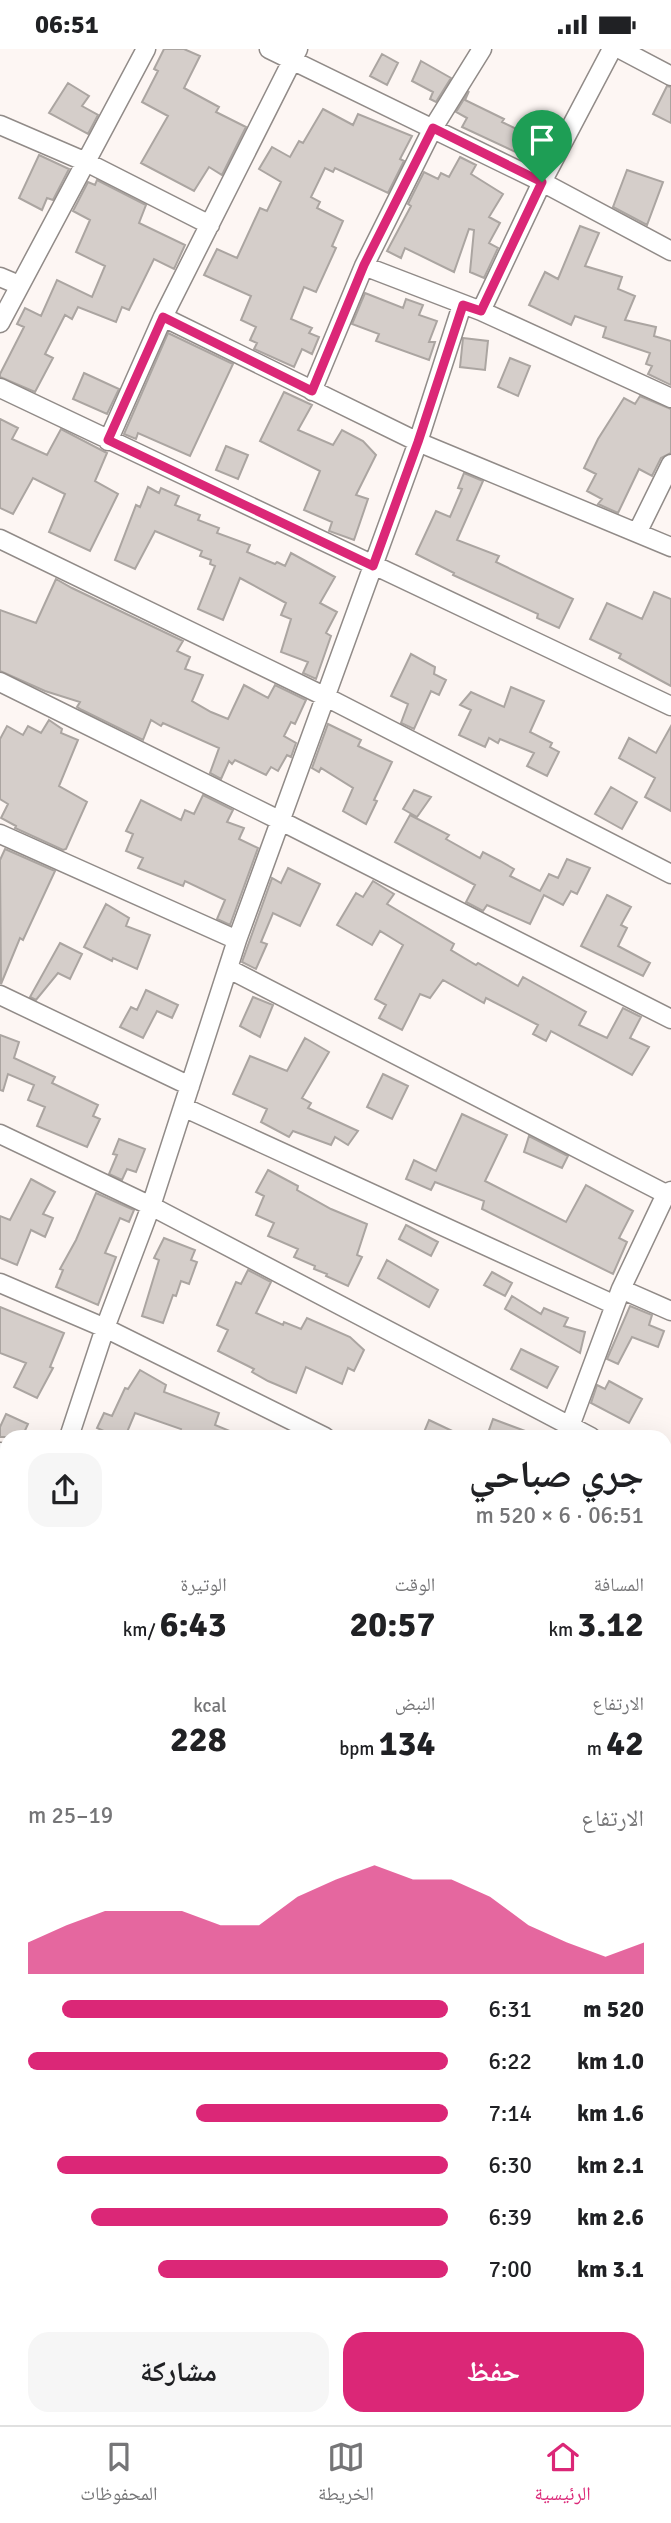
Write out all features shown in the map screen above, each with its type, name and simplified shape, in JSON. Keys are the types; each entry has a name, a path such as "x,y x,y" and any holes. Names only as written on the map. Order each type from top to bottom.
{"street":[{"path":"0,323 146,49"},
{"path":"269,49 295,55 671,251"},
{"path":"312,391 364,265 433,128 482,49"},
{"path":"481,311 542,182 612,49"},
{"path":"620,49 671,76"},
{"path":"108,440 163,317 295,55"},
{"path":"0,125 86,162 210,225"},
{"path":"364,265 481,311 671,398"},
{"path":"0,277 19,285"},
{"path":"71,1430 150,1206 237,940 418,442 463,305"},
{"path":"163,317 418,442 638,531 671,547"},
{"path":"0,388 671,706"},
{"path":"638,531 671,464"},
{"path":"0,539 326,697 671,874"},
{"path":"0,683 281,821 671,1019"},
{"path":"0,834 237,940"},
{"path":"229,968 668,1192 618,1297 568,1430"},
{"path":"0,995 190,1086"},
{"path":"183,1107 618,1297 671,1311"},
{"path":"0,1134 150,1206 566,1430"},
{"path":"0,1283 105,1328 311,1430"}],"building":[{"path":"164,49 184,49 200,56 184,88 219,107 216,112 246,127 222,175 209,167 194,191 141,163 168,116 142,102 158,71 154,69"},
{"path":"382,54 398,63 387,85 370,76"},
{"path":"421,61 451,78 436,102 430,99 433,92 412,81"},
{"path":"68,83 89,96 82,106 98,115 88,134 49,113"},
{"path":"667,86 671,87 671,123 653,114"},
{"path":"469,91 465,100 533,137 524,156 462,127 467,118 456,112"},
{"path":"323,109 353,125 358,114 412,136 400,159 404,161 388,193 335,168 333,172 325,168 311,197 320,202 317,208 343,221 332,246 336,248 316,292 304,287 291,319 312,328 309,333 319,337 312,354 302,349 294,367 254,349 257,343 250,340 256,327 241,320 251,296 204,275 217,249 237,258 260,208 267,211 281,182 259,169 272,147 290,157 299,141 303,143"},
{"path":"39,155 69,169 53,200 47,198 42,210 19,198"},
{"path":"460,157 476,165 471,174 503,194 489,217 500,223 489,243 498,248 484,278 470,272 474,230 469,229 454,272 405,248 401,258 387,251 411,206 408,204 424,172 438,179 441,173 449,177"},
{"path":"627,170 663,182 647,225 613,207"},
{"path":"97,180 146,205 139,223 185,245 174,269 154,259 129,310 122,307 116,322 78,307 72,319 65,315 45,354 53,358 35,392 0,377 0,374 24,327 17,324 25,308 41,316 57,280 92,297 105,266 76,252 90,220 73,211 88,182 95,185"},
{"path":"580,226 599,233 585,266 622,277 618,289 635,296 625,320 656,327 654,336 671,341 671,385 648,374 652,366 646,364 650,353 603,337 606,327 575,316 571,325 529,305 545,272 558,279"},
{"path":"365,293 403,308 406,299 423,305 419,315 437,321 429,342 435,342 429,360 376,341 379,334 352,324"},
{"path":"168,333 233,364 190,456 138,433 136,439 124,434"},
{"path":"463,338 488,341 485,370 460,367"},
{"path":"510,358 530,366 518,396 498,387"},
{"path":"84,373 119,389 107,414 73,399"},
{"path":"284,392 312,405 298,430 333,445 342,430 363,441 376,455 356,495 368,499 354,540 329,531 332,522 304,510 320,471 260,441"},
{"path":"640,396 671,409 671,453 661,458 652,476 639,469 618,513 598,504 602,499 587,491 596,474 584,468 598,439 624,398 635,404"},
{"path":"0,419 18,428 12,439 47,455 61,429 107,453 95,481 118,494 90,551 49,532 65,494 33,478 13,514 0,508"},
{"path":"226,446 248,455 238,479 216,470"},
{"path":"464,473 483,481 457,540 499,556 496,562 573,599 559,628 537,618 538,614 453,575 454,573 416,554 436,511 450,517 462,489 458,488"},
{"path":"148,487 159,493 161,488 179,496 175,505 200,515 198,520 219,528 217,533 250,545 247,552 285,566 291,553 335,577 320,603 337,612 326,633 331,636 316,679 303,673 308,662 281,652 291,619 281,615 286,603 240,578 223,620 198,609 215,566 210,564 211,560 200,556 202,551 155,531 135,569 115,560 136,505 140,507"},
{"path":"56,579 183,641 177,651 190,657 185,669 203,675 192,701 211,712 228,719 244,685 268,698 275,685 306,700 295,724 291,722 284,736 296,743 291,757 287,755 278,771 271,767 266,775 235,760 232,764 229,761 221,779 210,773 219,748 151,720 143,740 77,707 80,702 45,691 0,671 0,610 36,623"},
{"path":"654,592 671,599 671,686 619,658 621,654 590,639 607,603 642,619"},
{"path":"411,654 435,667 434,674 446,680 439,695 431,691 414,729 401,723 408,704 391,696"},
{"path":"511,687 544,701 530,732 552,743 550,747 559,752 547,776 527,766 534,753 500,739 498,743 489,738 485,747 459,735 471,710 460,705 471,692 504,707"},
{"path":"49,720 62,729 61,733 78,740 59,786 87,802 66,849 63,850 15,828 16,826 1,818 8,804 0,799 0,739 7,726 23,735 28,726 41,733"},
{"path":"328,724 361,740 358,746 392,762 366,824 343,811 353,788 321,768 319,772 312,768"},
{"path":"671,726 671,811 645,797 655,778 619,758 629,738 656,753"},
{"path":"611,787 637,802 622,829 595,814"},
{"path":"414,790 431,797 417,817 403,809"},
{"path":"203,795 233,810 227,822 244,828 239,839 258,848 230,925 217,919 225,900 185,881 183,886 138,868 143,858 126,851 133,834 126,831 141,800 181,820 185,810 194,814"},
{"path":"410,815 449,835 446,839 480,858 483,852 514,869 510,876 540,891 549,874 558,878 567,859 590,868 577,894 571,891 563,905 544,895 530,924 487,905 483,911 466,902 475,885 395,842"},
{"path":"5,849 55,871 23,940 20,938 1,984 0,860"},
{"path":"288,868 320,884 300,926 273,913 261,942 267,944 256,969 242,962 272,878 281,883"},
{"path":"373,881 394,894 387,904 454,944 451,950 518,986 523,977 586,1012 579,1025 607,1038 623,1008 641,1017 630,1038 649,1047 632,1075 551,1031 546,1041 533,1034 538,1025 486,998 484,1003 443,980 430,998 420,994 402,1030 379,1018 386,1005 375,999 403,945 380,931 372,945 337,925 356,893 363,897"},
{"path":"607,895 631,907 621,925 627,928 618,946 650,963 643,976 581,946"},
{"path":"106,904 129,918 126,926 150,935 137,969 113,958 112,961 84,947"},
{"path":"60,943 82,954 70,979 58,973 36,1000 30,997"},
{"path":"146,990 178,1005 172,1018 157,1011 143,1038 120,1027 131,1007 137,1010"},
{"path":"253,997 273,1005 260,1037 240,1026"},
{"path":"0,1035 19,1042 14,1058 55,1077 52,1083 98,1105 93,1116 100,1119 87,1147 37,1126 45,1107 28,1100 34,1085 8,1074 3,1091 0,1090"},
{"path":"305,1038 329,1052 302,1098 311,1103 308,1108 358,1131 348,1145 335,1137 331,1145 293,1131 289,1137 261,1122 267,1109 233,1094 250,1056 287,1071"},
{"path":"383,1074 408,1086 392,1119 367,1107"},
{"path":"462,1114 507,1135 485,1181 566,1222 586,1185 633,1211 619,1238 627,1242 613,1274 482,1209 484,1201 435,1182 431,1190 406,1179 414,1160 436,1171"},
{"path":"529,1136 568,1156 562,1168 524,1152"},
{"path":"119,1139 145,1149 136,1172 127,1169 122,1180 109,1174 117,1155 113,1154"},
{"path":"268,1170 298,1186 297,1190 331,1209 367,1224 357,1255 362,1257 348,1286 294,1257 298,1249 268,1236 274,1223 256,1215 264,1196 256,1192"},
{"path":"31,1179 55,1192 43,1214 53,1218 45,1237 31,1230 17,1265 0,1258 0,1216 10,1220"},
{"path":"96,1193 134,1210 129,1222 120,1218 105,1253 116,1257 98,1305 56,1287 63,1270 60,1269"},
{"path":"406,1225 438,1242 431,1256 399,1239"},
{"path":"164,1238 195,1250 191,1260 197,1262 189,1284 181,1281 176,1296 173,1295 163,1323 142,1316 159,1260 154,1258"},
{"path":"387,1260 438,1290 429,1307 378,1278"},
{"path":"248,1270 271,1282 256,1313 283,1325 284,1322 301,1329 307,1318 350,1337 364,1350 354,1371 348,1368 342,1384 306,1367 296,1393 268,1381 252,1372 254,1369 218,1351 228,1330 217,1325 236,1282 241,1284"},
{"path":"492,1272 512,1283 505,1296 484,1285"},
{"path":"512,1296 541,1314 544,1308 568,1318 564,1326 585,1332 580,1353 505,1309"},
{"path":"630,1306 652,1315 649,1325 664,1331 658,1347 632,1337 618,1364 607,1359"},
{"path":"0,1307 64,1333 50,1367 53,1368 37,1398 14,1387 26,1363 0,1353"},
{"path":"521,1349 558,1367 547,1388 511,1369"},
{"path":"140,1370 166,1385 164,1392 219,1413 215,1425 227,1430 181,1430 135,1413 128,1430 97,1428 104,1413 112,1416 125,1388 128,1389"},
{"path":"609,1381 642,1399 629,1423 591,1403 597,1385 605,1389"},
{"path":"6,1414 28,1424 25,1430 0,1430"},
{"path":"493,1419 523,1430 489,1430"},
{"path":"429,1420 450,1430 425,1430"}],"route":[{"path":"433,128 542,182 481,311 463,305 418,442 373,566 108,440 163,317 312,391 364,265 433,128"}]}
